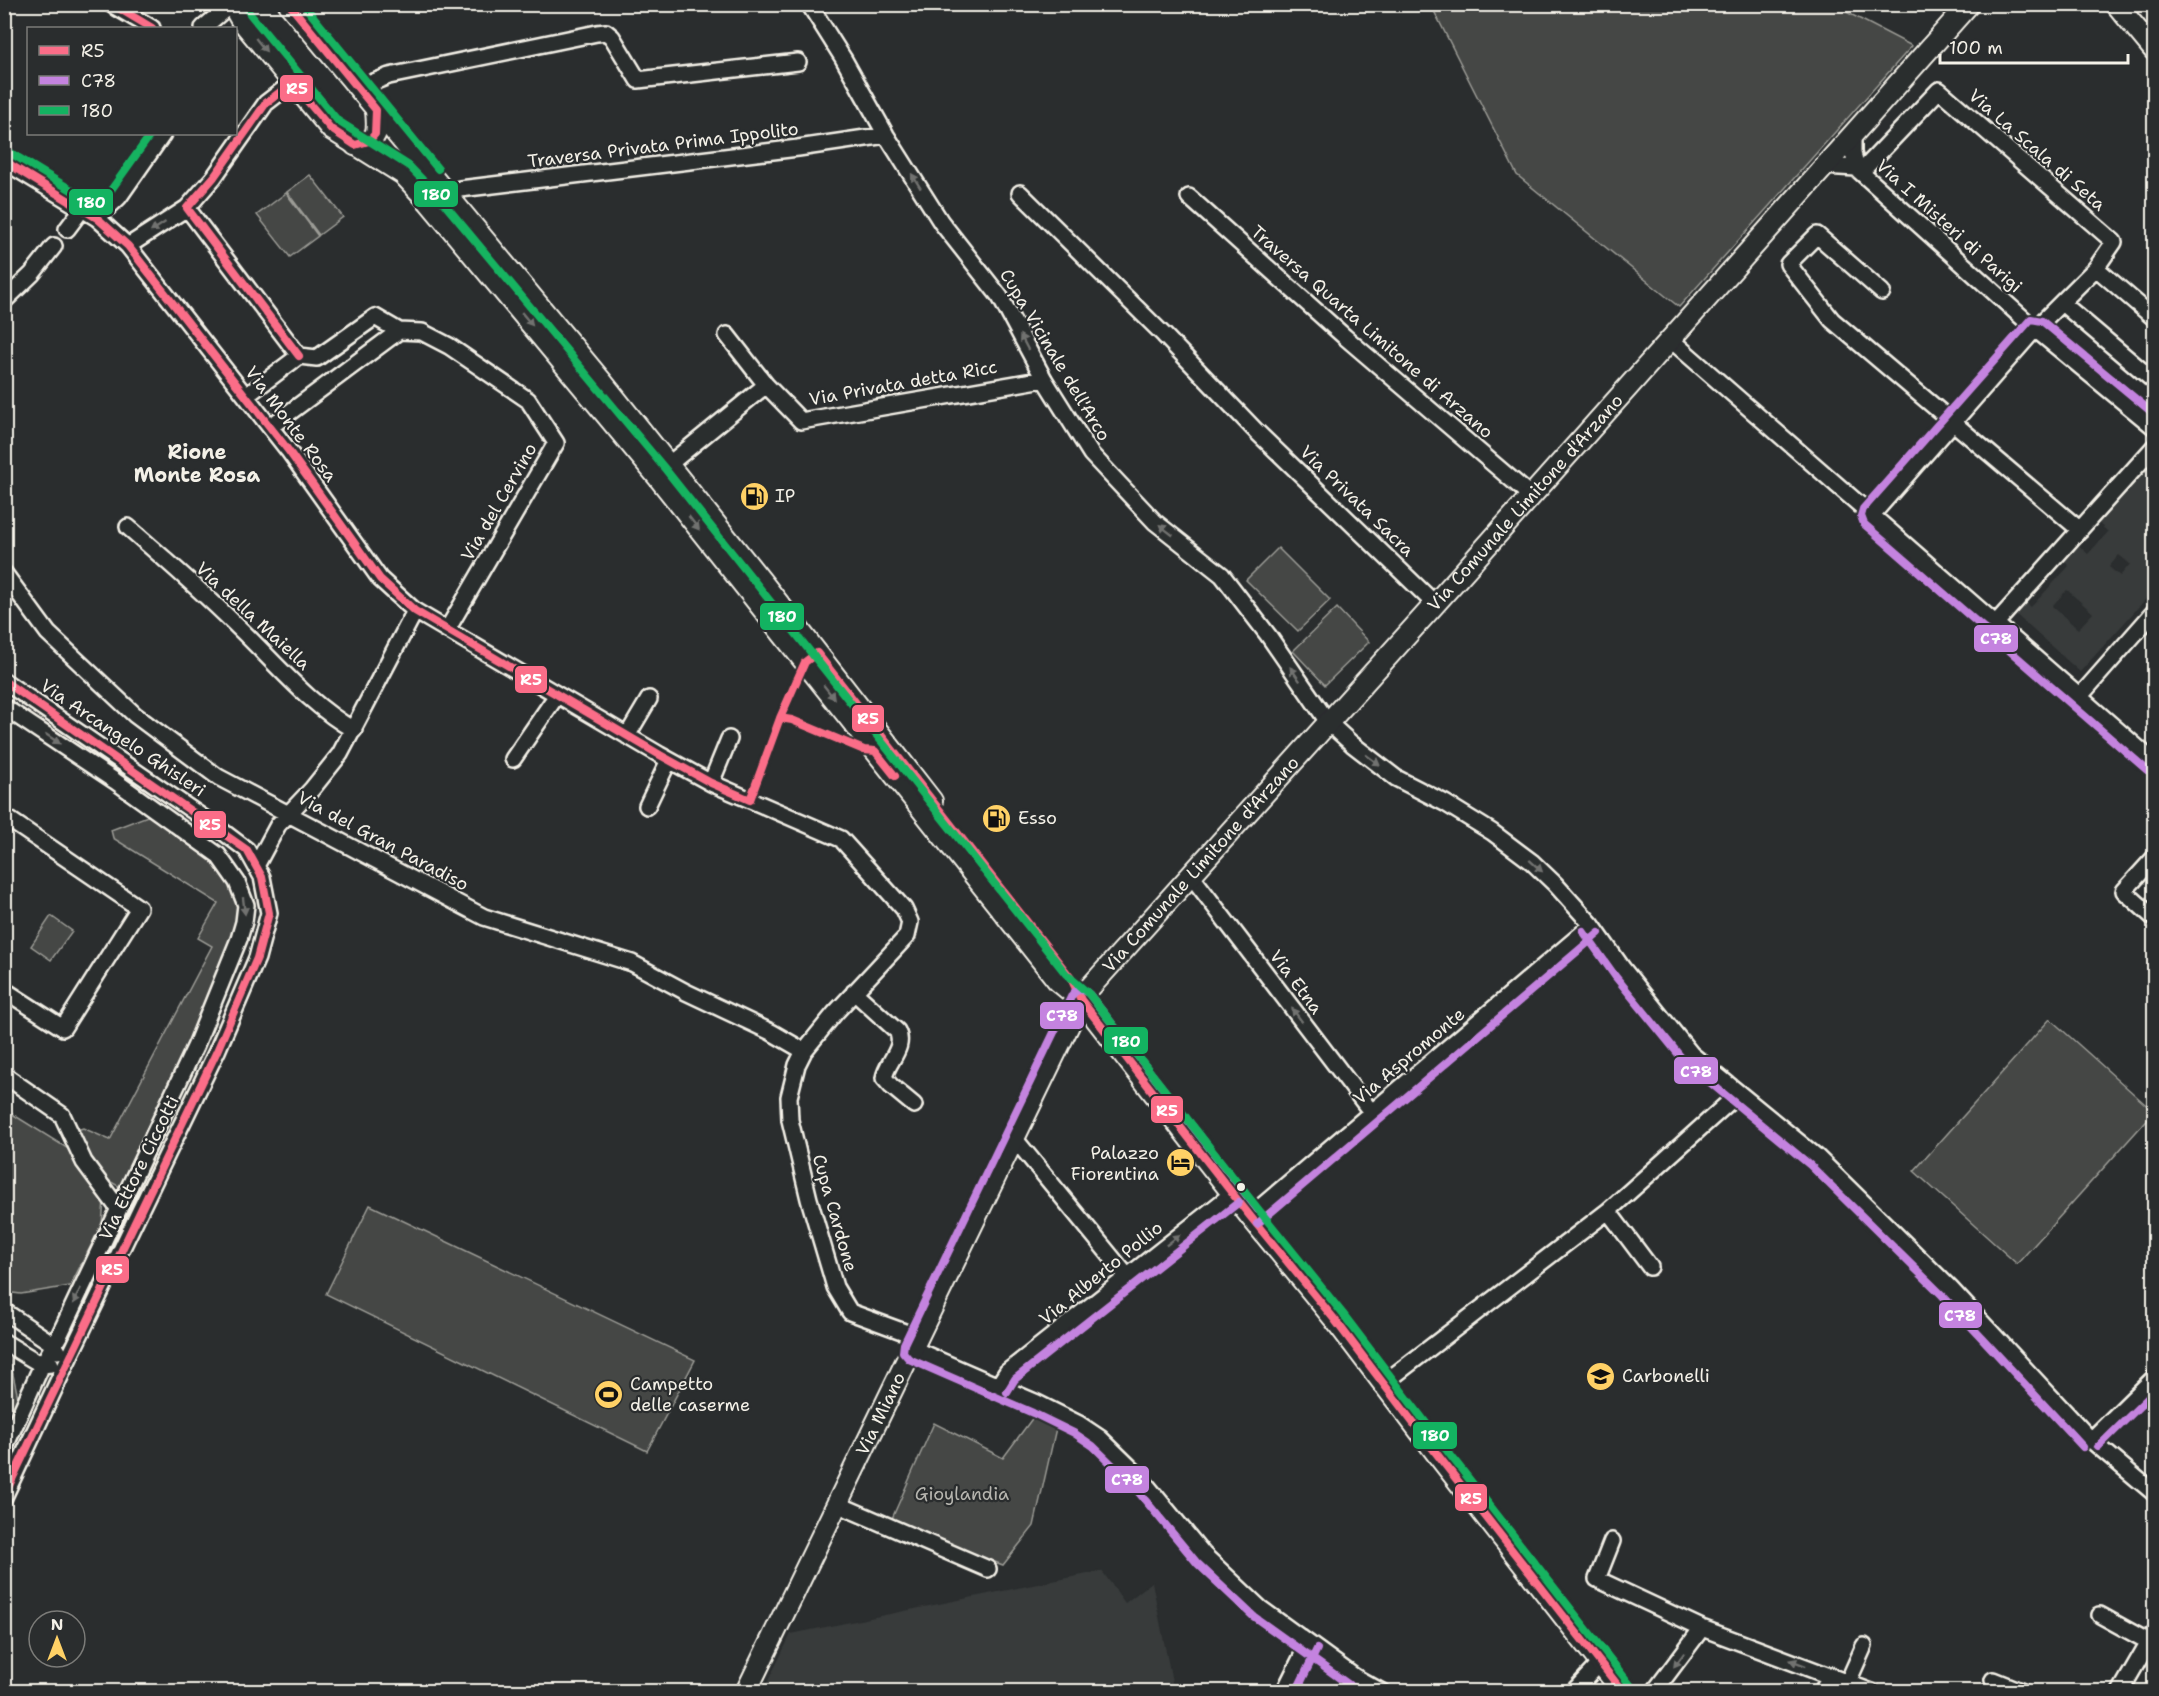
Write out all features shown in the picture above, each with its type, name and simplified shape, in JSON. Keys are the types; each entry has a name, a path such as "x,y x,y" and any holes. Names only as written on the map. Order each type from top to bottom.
{"main road":[{"path":"232,4 241,20 331,129 403,174 665,470 875,751 1058,981 1080,1000 1232,1194 1335,1320 1623,1692"},
{"path":"289,4 445,194 665,470 817,653 1071,978 1080,1000"},
{"name":"Via Comunale Limitone d'Arzano","path":"1080,1000 1190,874 1435,604 1969,4"},
{"path":"2118,5 2154,50"},
{"path":"354,145 368,143 375,137 378,127 376,110"},
{"name":"Via Miano","path":"746,1692 1080,1000"}],"street":[{"path":"111,4 150,27"},
{"path":"204,27 232,4"},
{"name":"Cupa Vicinale dell'Arco","path":"809,4 843,58 886,135 941,222 1000,297 1044,379 1091,454 1155,522 1222,575 1268,635 1328,722 1352,744 1396,777 1483,826 1532,862 1592,925 1651,1005 1691,1054 1796,1139 1834,1173 1950,1288 2091,1440 2154,1493"},
{"path":"358,88 389,76 597,33 606,33 612,37 638,80 798,62"},
{"path":"128,246 187,208 213,177 266,103 292,83"},
{"name":"Via La Scala di Seta","path":"1859,170 1939,90 2114,242 2096,268"},
{"name":"Via I Misteri di Parigi","path":"1853,134 1853,152 1859,170 2035,329 2154,427"},
{"path":"97,218 119,197 162,135"},
{"name":"Traversa Privata Prima Ippolito","path":"445,194 460,189 798,148 886,135"},
{"name":"Via Monte Rosa","path":"4,161 97,218 128,246 270,427 380,579 415,611 711,783 841,839 904,909 910,922 907,936 854,992 804,1051"},
{"name":"Via I Misteri di Parigi","path":"1824,166 1859,170"},
{"name":"Via Privata Sacra","path":"1020,193 1435,604"},
{"name":"Traversa Quarta Limitone di Arzano","path":"1189,197 1345,337 1531,496"},
{"path":"67,229 82,208"},
{"path":"187,208 299,356"},
{"path":"1882,292 1817,235 1788,264 1832,320 2080,530"},
{"path":"4,301 32,274 54,246"},
{"path":"1871,516 2035,329 2096,268 2154,318"},
{"path":"2062,303 2154,381"},
{"path":"246,396 299,356 317,358 375,317 399,331 270,427"},
{"name":"Via del Cervino","path":"399,331 422,332 449,346 528,400 556,442 447,630"},
{"path":"665,470 766,385 727,335"},
{"path":"1670,339 2154,762"},
{"name":"Via Privata detta Ricc","path":"766,385 801,421 1044,379"},
{"path":"1996,622 2154,447"},
{"name":"Via della Maiella","path":"128,526 227,616 304,692 340,722 354,730"},
{"name":"Via del Gran Paradiso","path":"4,573 48,633 135,715 218,777 484,917 632,963 686,992 771,1032 804,1051"},
{"path":"256,866 278,825 312,789 340,754 415,611"},
{"path":"2080,696 2154,612"},
{"name":"Via Arcangelo Ghisleri","path":"4,681 247,850"},
{"path":"513,759 557,695"},
{"path":"627,736 649,699"},
{"name":"Via Ettore Ciccotti","path":"4,707 116,781 218,855 237,882 246,905 244,922 196,1045 4,1449"},
{"path":"711,783 729,739"},
{"path":"647,806 669,760"},
{"path":"4,816 139,908 63,1028 4,990"},
{"name":"Via Ettore Ciccotti","path":"4,1497 217,1051 257,958 269,913 261,877 247,850"},
{"path":"2154,858 2124,891 2154,918"},
{"name":"Via Etna","path":"1190,874 1372,1113"},
{"name":"Via Aspromonte","path":"1250,1216 1592,925"},
{"path":"854,992 897,1031 901,1039 900,1045 884,1078 914,1105"},
{"name":"Cupa Cardone","path":"804,1051 797,1065 789,1097 789,1120 808,1198 835,1287 850,1312 1079,1424 1100,1438 1139,1476 1204,1555 1260,1608 1355,1677 1382,1692"},
{"path":"4,1076 62,1115 84,1162 118,1208"},
{"path":"1383,1384 1608,1211 1727,1104"},
{"path":"1014,1138 1127,1276"},
{"name":"Via Alberto Pollio","path":"998,1386 1007,1372 1232,1194"},
{"path":"1608,1211 1650,1267"},
{"path":"4,1311 53,1344 66,1364"},
{"path":"4,1342 42,1365 66,1364"},
{"path":"2091,1440 2154,1378"},
{"path":"837,1504 988,1569"},
{"path":"1612,1541 1597,1579 1702,1628 1872,1692"},
{"path":"2100,1615 2152,1637 2120,1692"},
{"path":"1654,1692 1702,1628"},
{"path":"1284,1692 1308,1644"},
{"path":"1848,1682 1864,1646"},
{"path":"1573,1692 1600,1663"},
{"path":"1821,1692 1830,1675"},
{"path":"1993,1680 2023,1692"}],"shaded area":[{"path":"2154,457 2154,590 2080,672 2013,612 2024,601 2031,607 2069,566 2062,559 2076,543 2088,554 2108,532 2096,521","holes":["2119,555 2130,564 2120,576 2109,567","2067,590 2093,613 2078,629 2052,606"]},
{"path":"1102,1571 1125,1603 1152,1582 1174,1691 763,1691 791,1634"}],"green space":[{"path":"1431,5 1833,5 1912,46 1679,307 1517,175"},
{"path":"310,175 343,217 319,235 287,192"},
{"path":"286,193 318,236 290,257 257,215"},
{"path":"1278,548 1330,600 1298,631 1246,580"},
{"path":"1337,608 1369,642 1325,685 1293,651"},
{"path":"150,815 224,862 244,922 120,1187 95,1170 87,1158 77,1130 83,1128 110,1140 212,946 198,938 218,903 113,838 111,830"},
{"path":"51,916 72,931 51,960 31,946"},
{"path":"2050,1019 2154,1112 2017,1264 1914,1171"},
{"path":"4,1109 67,1148 85,1170 104,1200 102,1224 70,1286 21,1294 5,1292"},
{"path":"370,1205 695,1360 647,1451 326,1294"},
{"path":"5,1349 8,1352 19,1402 5,1432"},
{"name":"Gioylandia","path":"1034,1416 1056,1428 1034,1526 1003,1565 890,1523 934,1423 1003,1458"}],"transit line":[{"name":"R5","path":"112,4 150,27"},
{"name":"180","path":"244,4 338,121 409,166 437,195 666,470 1066,974 1089,994 1343,1314 1631,1686"},
{"name":"R5","path":"289,4 376,110 375,134 369,141 355,145 331,129 292,83 266,103 214,177 187,208 299,356"},
{"name":"180","path":"303,4 438,169"},
{"name":"180","path":"9,152 96,205 111,190 150,135"},
{"name":"R5","path":"4,161 97,218 128,246 288,450 380,579 415,611 660,755 711,783 750,800"},
{"name":"C78","path":"2147,770 1864,524 1861,516 1863,509 2031,319 2042,321 2154,414"},
{"name":"R5","path":"750,800 780,718 805,662 817,653 1071,978 1081,1000 1250,1216 1335,1320 1623,1692"},
{"name":"R5","path":"4,681 247,850 262,877 269,913 257,958 217,1051 4,1496"},
{"name":"R5","path":"780,718 792,720 864,750 875,751 895,776"},
{"name":"C78","path":"1583,931 1615,976 1684,1061 1810,1165 1942,1295 2083,1447"},
{"name":"C78","path":"1257,1224 1599,933"},
{"name":"C78","path":"1258,1210 1089,994 1078,990 1072,995 904,1344 903,1352 909,1359 1033,1413 1074,1433 1093,1446 1131,1483 1197,1563 1253,1616 1359,1692"},
{"name":"C78","path":"1007,1392 1015,1379 1239,1202"},
{"name":"C78","path":"2098,1447 2154,1392"},
{"name":"C78","path":"1296,1692 1317,1649"}],"place":[{"name":"IP","path":"754,496"},
{"name":"Esso","path":"997,818"},
{"name":"Palazzo Fiorentina","path":"1180,1163"},
{"name":"Carbonelli","path":"1601,1376"},
{"name":"Campetto delle caserme","path":"609,1394"}],"district":[{"name":"Rione Monte Rosa","path":"197,464"}]}
